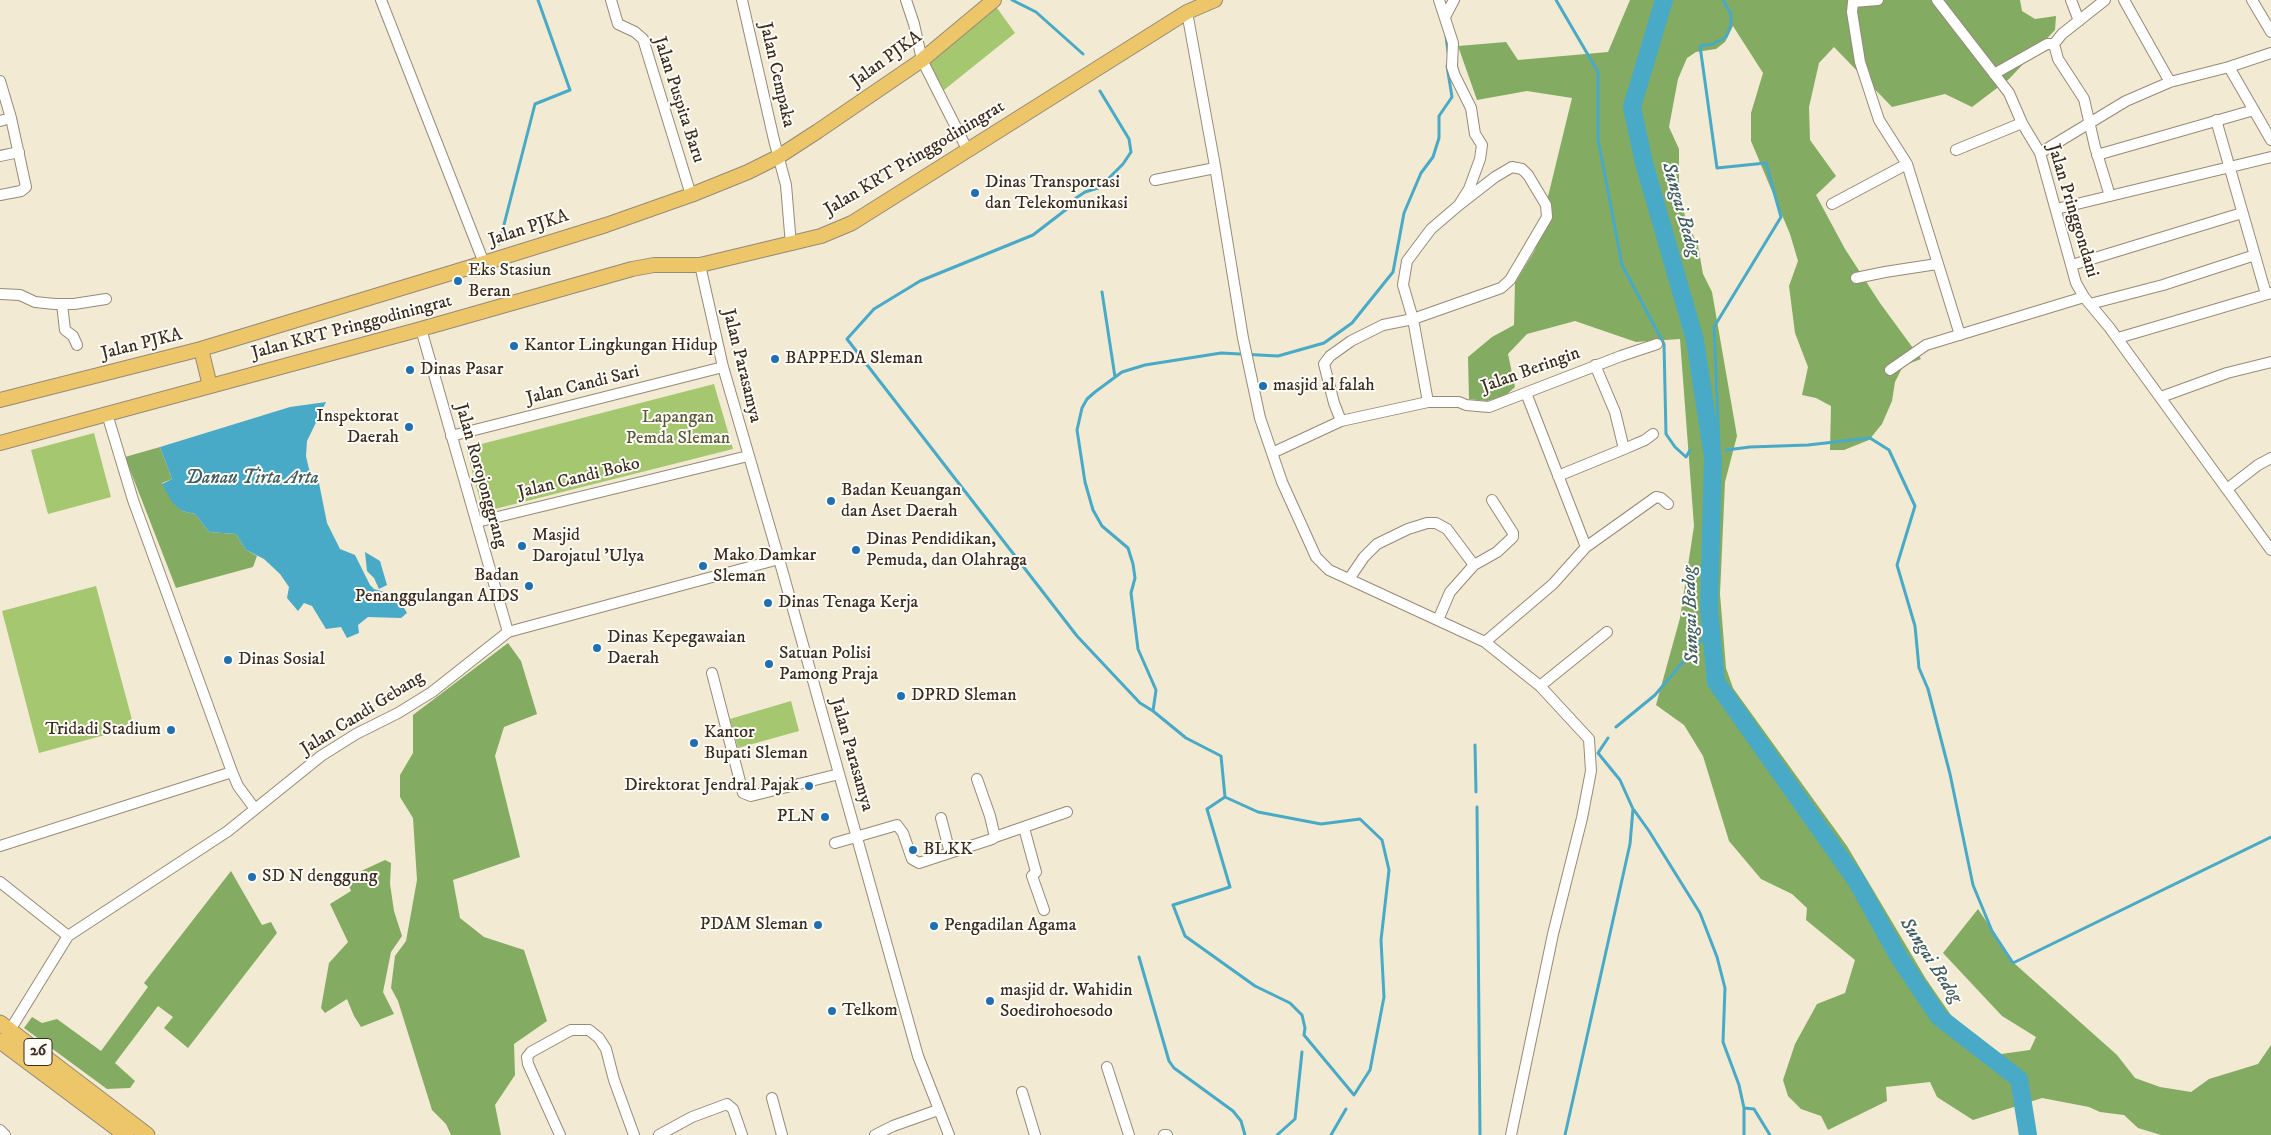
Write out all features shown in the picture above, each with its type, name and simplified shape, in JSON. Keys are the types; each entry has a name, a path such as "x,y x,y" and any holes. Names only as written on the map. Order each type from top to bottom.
{"highway":[{"name":"26","path":"3,1031 72,1086 126,1135"},
{"name":"26","path":"72,1086 147,1135"}],"main road":[{"name":"Jalan PJKA","path":"0,400 201,349 484,264 691,195 748,172 778,157 922,60 994,0"},
{"name":"Jalan KRT Pringgodiningrat","path":"0,443 421,329 632,269 654,265 700,265 790,245 821,236 852,223 1187,12 1215,0"},
{"path":"201,349 210,386"}],"street":[{"path":"381,0 484,264"},
{"name":"Jalan Puspita Baru","path":"611,0 613,14 618,24 635,32 643,40 691,195"},
{"name":"Jalan Cempaka","path":"742,0 788,197 790,245"},
{"path":"906,0 914,24 922,60 968,151"},
{"path":"1439,0 1453,43 1452,67 1471,108 1476,134 1482,145 1480,159 1469,189 1459,205"},
{"path":"1445,17 1454,0"},
{"path":"1878,0 1853,1 1852,12 1860,62 1871,102 1879,120 1907,164 1960,335"},
{"path":"2071,0 2079,21"},
{"path":"1994,74 2047,44 2054,44 2106,0"},
{"path":"2124,0 2170,82"},
{"path":"2252,0 2271,31"},
{"name":"Jalan Pringgondani","path":"1942,2 2009,93 2022,123 2040,153 2076,283 2087,301 2118,338 2162,397 2271,550"},
{"path":"1187,12 1243,338 1260,418 1282,482 1316,557 1329,570 1486,642 1540,686 1589,740 1591,771 1565,893 1553,934 1527,1064 1510,1135"},
{"path":"2054,44 2058,59 2084,99 2097,155 2110,196"},
{"path":"2040,153 2126,101 2170,82 2271,53"},
{"path":"2229,66 2271,140"},
{"path":"0,81 11,118 26,187 21,191 0,195"},
{"path":"2097,155 2254,110"},
{"path":"0,121 11,118"},
{"path":"2118,338 2268,294 2228,167 2216,120"},
{"path":"1956,150 2022,123"},
{"path":"0,156 19,152"},
{"path":"2056,209 2271,157"},
{"path":"1832,204 1907,164"},
{"path":"1341,421 1334,403 1324,364 1330,356 1351,341 1384,325 1413,320 1460,304 1507,284 1548,217 1546,204 1528,175 1522,169 1512,167 1495,177 1459,205 1432,229 1407,261 1403,285 1413,320 1428,402"},
{"path":"1155,180 1215,168"},
{"path":"2072,266 2242,212"},
{"path":"1890,370 1926,345 2087,301 2164,285 2255,255"},
{"path":"1856,278 1937,264"},
{"name":"Jalan Parasamya","path":"700,265 723,367 780,559 918,1056 949,1135"},
{"path":"0,294 20,296 35,302 62,304 106,299"},
{"path":"62,304 65,330 73,336 77,345"},
{"name":"Jalan Rorojonggrang","path":"421,329 508,632"},
{"name":"Jalan Beringin","path":"1272,453 1341,421 1428,402 1459,402 1466,405 1489,407 1657,344"},
{"path":"2162,397 2227,373 2271,362"},
{"path":"1595,366 1615,412 1624,449"},
{"name":"Jalan Candi Sari","path":"451,436 723,367"},
{"path":"1526,393 1586,547"},
{"path":"107,414 134,500 232,772 238,786 255,809"},
{"path":"1558,476 1645,440 1653,434"},
{"name":"Jalan Candi Boko","path":"476,522 748,456"},
{"path":"2227,489 2258,465 2271,458"},
{"path":"1486,642 1553,584 1586,547 1656,497 1661,498 1668,504"},
{"path":"1438,620 1450,592 1474,564 1497,552 1513,537 1513,533 1492,500"},
{"path":"1349,579 1364,557 1377,544 1408,529 1427,523 1436,523 1447,529 1474,564"},
{"name":"Jalan Candi Gebang","path":"3,1031 68,936 228,831 321,756 356,734 398,713 432,692 508,632 780,559"},
{"path":"1540,686 1607,632"},
{"path":"712,673 743,793 751,796 839,774"},
{"path":"0,846 232,772"},
{"path":"977,779 995,836"},
{"path":"835,843 897,826 903,833 916,863 919,864 1067,812"},
{"path":"941,818 950,853"},
{"path":"1024,828 1036,872 1032,876 1044,910"},
{"path":"0,882 68,936"},
{"path":"560,1135 528,1064 527,1056 530,1052 571,1030 589,1030 599,1038 606,1049 614,1080 634,1135"},
{"path":"1108,1068 1129,1135"},
{"path":"1022,1092 1035,1135"},
{"path":"772,1098 782,1135"},
{"path":"659,1135 692,1117 727,1104 733,1109 742,1135"},
{"path":"875,1135 893,1126 938,1110"},
{"path":"0,1130 5,1135"}],"green space":[{"path":"1630,0 2020,0 2022,11 2035,19 2056,16 2055,30 2009,79 1972,107 1945,94 1892,107 1834,47 1819,63 1809,107 1810,140 1836,176 1816,195 1845,249 1880,303 1921,359 1903,366 1895,382 1892,401 1882,424 1869,440 1844,450 1830,450 1831,406 1816,398 1802,395 1808,367 1795,333 1789,286 1798,261 1790,234 1751,141 1751,113 1763,73 1733,26 1725,42 1716,49 1696,52 1687,58 1678,79 1669,127 1679,149 1679,183 1685,217 1698,246 1703,274 1712,292 1737,436 1725,482 1720,594 1726,668 1733,688 1847,846 1926,979 1955,1021 2001,1054 2030,1050 2036,1037 2002,1016 1943,953 1978,909 2015,964 2117,1055 2135,1078 2160,1087 2191,1092 2209,1079 2258,1064 2271,1045 2271,1135 2161,1135 2138,1128 2124,1115 2100,1112 2089,1107 2042,1098 1973,1120 1937,1097 1930,1082 1886,1087 1887,1101 1828,1130 1821,1116 1801,1109 1788,1096 1783,1080 1795,1044 1817,1004 1845,993 1855,960 1806,920 1807,908 1792,894 1761,879 1729,841 1703,756 1684,725 1656,705 1680,618 1694,526 1680,339 1636,342 1575,321 1527,334 1508,354 1515,387 1505,396 1487,401 1469,399 1468,357 1492,337 1514,325 1515,283 1535,250 1572,98 1527,91 1477,100 1458,46 1506,42 1518,60 1608,52"},
{"path":"992,1 1015,33 939,94 922,60"},
{"name":"Lapangan Pemda Sleman","path":"714,384 733,449 483,512 466,448"},
{"path":"94,433 111,497 48,514 31,450"},
{"path":"160,447 172,479 162,483 182,511 195,514 209,532 236,534 246,550 257,556 253,567 176,588 125,457"},
{"path":"96,586 134,727 39,753 2,611"},
{"path":"508,643 521,661 537,714 504,727 495,756 520,857 453,880 460,918 484,937 524,950 547,1021 514,1044 515,1075 495,1105 501,1135 451,1135 446,1124 432,1110 398,1001 391,988 395,956 406,941 417,880 413,818 400,797 400,775 413,753 413,715"},
{"path":"791,701 799,731 738,748 730,719"},
{"path":"385,860 391,863 390,884 394,911 402,936 391,952 383,992 394,1014 361,1027 347,999 325,1013 321,1008 329,963 348,942 330,904 351,891 346,878"},
{"path":"231,871 262,925 271,922 277,933 188,1048 164,1028 173,1017 158,1006 115,1063 135,1081 130,1088 107,1089 24,1028 32,1017 42,1023 57,1019 101,1051 148,987 144,983"}],"water":[{"name":"Danau Tirta Arta","path":"326,402 307,441 306,456 309,469 319,483 327,523 340,549 355,555 370,585 374,589 397,596 407,613 401,618 368,617 358,625 359,633 347,638 341,627 326,629 312,606 304,603 298,611 287,598 289,587 280,574 264,559 246,550 236,534 209,532 195,514 182,511 172,502 162,484 172,479 160,447 290,407"},
{"path":"365,552 380,561 387,585 379,589 374,578 367,571"}],"waterway":[{"path":"499,244 535,104 570,90 538,0"},
{"path":"1012,0 1036,12 1083,54"},
{"path":"1556,0 1598,72 1598,139 1622,265 1664,344 1666,434 1675,447 1686,457 1690,450"},
{"name":"Sungai Bedog","path":"1664,0 1632,107 1644,163 1695,340 1713,458 1709,609 1716,682 1856,880 1900,959 1939,1017 2019,1079 2028,1135"},
{"path":"1719,445 1714,327 1781,217 1766,163 1717,168 1700,46 1713,44 1726,37 1731,25 1731,14 1723,0"},
{"path":"1446,36 1448,52"},
{"path":"1153,711 1156,690 1138,649 1131,593 1135,578 1133,564 1128,548 1102,526 1093,510 1085,482 1077,430 1082,408 1087,399 1122,372 1145,365 1221,353 1278,356 1324,343 1352,323 1393,272 1404,213 1421,173 1433,157 1439,138 1439,116 1452,97 1447,66"},
{"path":"1100,91 1129,139 1131,152 1123,164 1106,181 1098,188 1085,192 1076,198 1072,205 1033,235 920,281 874,309 847,339 1077,636 1140,703 1153,711 1186,738 1221,756 1225,797 1258,812 1321,824 1360,819 1382,840 1389,870 1381,940 1384,997 1370,1070 1354,1095 1304,1035 1305,1028 1302,1015 1290,1003 1255,986 1185,936 1173,905 1230,887 1207,809 1225,797"},
{"path":"1102,292 1115,377"},
{"path":"1726,450 1750,447 1808,445 1870,438 1889,450 1915,506 1897,565 1915,626 1919,668 1928,689 1950,774 1973,885 1992,931 2013,963 2271,837"},
{"path":"1616,727 1655,695 1711,629"},
{"path":"1565,1135 1630,844 1633,809 1620,780 1598,753 1608,738"},
{"path":"1475,745 1476,792"},
{"path":"1477,807 1480,1135"},
{"path":"1634,810 1700,913 1717,957 1725,988 1723,1042 1739,1085 1744,1108 1744,1135"},
{"path":"1139,957 1169,1061 1174,1068 1233,1111 1241,1121 1245,1135"},
{"path":"1277,1135 1295,1119 1302,1052"},
{"path":"1744,1108 1754,1109 1770,1135"},
{"path":"1331,1135 1346,1109"}],"place":[{"name":"Dinas Transportasi dan Telekomunikasi","path":"975,193"},
{"name":"Eks Stasiun Beran","path":"458,281"},
{"name":"Kantor Lingkungan Hidup","path":"514,346"},
{"name":"BAPPEDA Sleman","path":"775,359"},
{"name":"Dinas Pasar","path":"410,370"},
{"name":"masjid al falah","path":"1263,386"},
{"name":"Inspektorat Daerah","path":"409,427"},
{"name":"Badan Keuangan dan Aset Daerah","path":"831,501"},
{"name":"Masjid Darojatul 'Ulya","path":"522,546"},
{"name":"Dinas Pendidikan, Pemuda, dan Olahraga","path":"856,550"},
{"name":"Mako Damkar Sleman","path":"703,566"},
{"name":"Badan Penanggulangan AIDS","path":"529,586"},
{"name":"Dinas Tenaga Kerja","path":"768,603"},
{"name":"Dinas Kepegawaian Daerah","path":"597,648"},
{"name":"Dinas Sosial","path":"228,660"},
{"name":"Satuan Polisi Pamong Praja","path":"769,664"},
{"name":"DPRD Sleman","path":"901,696"},
{"name":"Tridadi Stadium","path":"171,730"},
{"name":"Kantor Bupati Sleman","path":"694,743"},
{"name":"Direktorat Jendral Pajak","path":"809,786"},
{"name":"PLN","path":"825,817"},
{"name":"BLKK","path":"913,850"},
{"name":"SD N denggung","path":"252,877"},
{"name":"PDAM Sleman","path":"818,925"},
{"name":"Pengadilan Agama","path":"934,926"},
{"name":"masjid dr. Wahidin Soedirohoesodo","path":"990,1001"},
{"name":"Telkom","path":"832,1011"}]}
